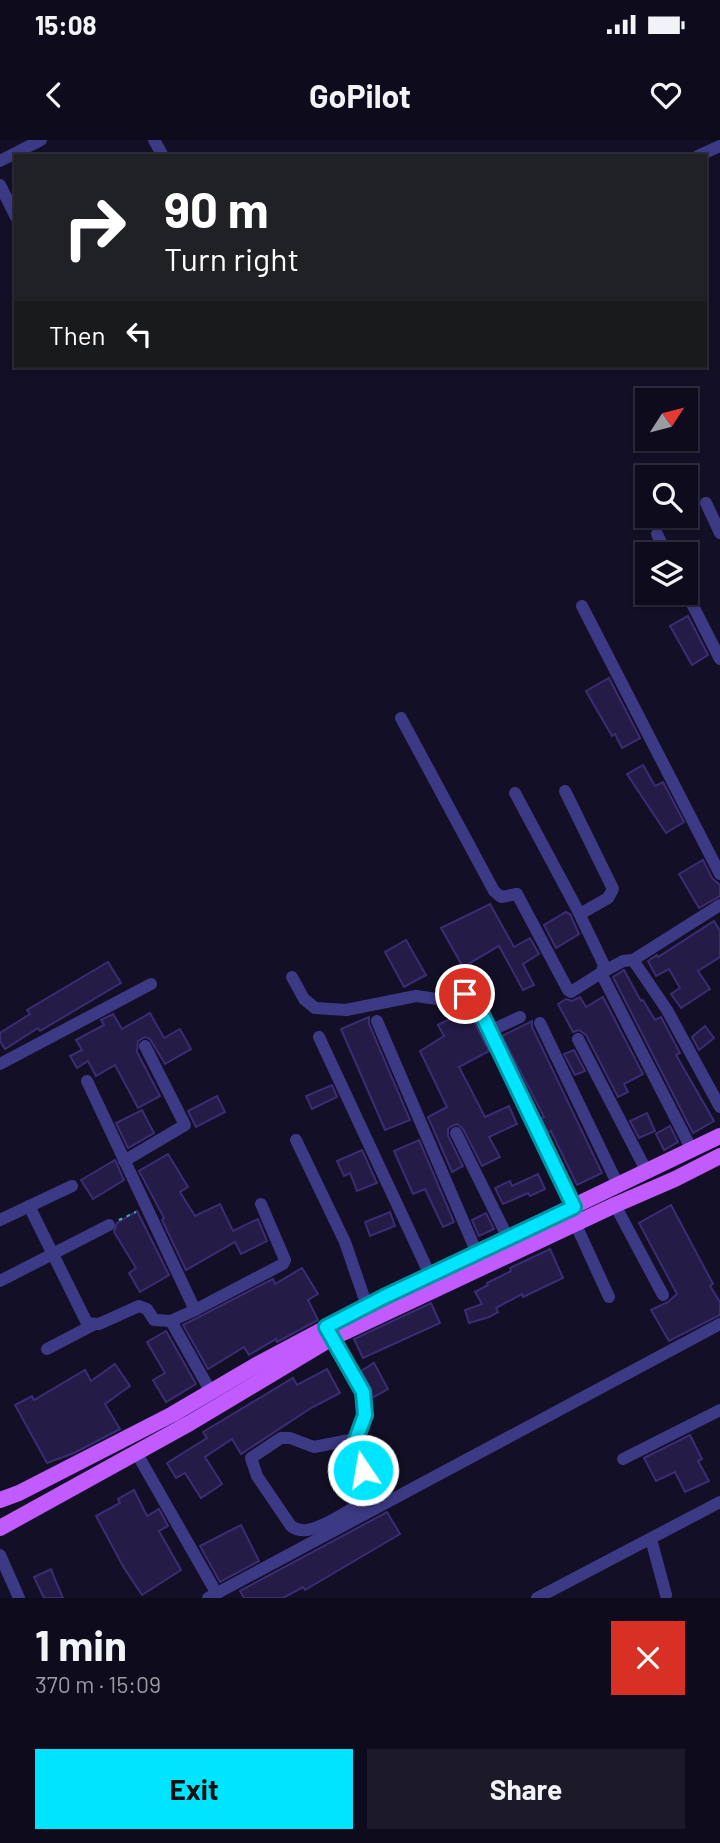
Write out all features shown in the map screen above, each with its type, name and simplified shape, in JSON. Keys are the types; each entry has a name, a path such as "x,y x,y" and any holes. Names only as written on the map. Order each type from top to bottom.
{"main road":[{"path":"0,1528 136,1452 214,1399 329,1333 367,1306 720,1136"},
{"path":"329,1333 676,1180 720,1156"},
{"path":"0,1500 19,1493 173,1414 214,1399"},
{"path":"0,1513 19,1493"},
{"path":"0,1513 28,1513"}],"street":[{"path":"0,161 39,141"},
{"path":"702,154 720,146"},
{"path":"0,185 14,213"},
{"path":"706,503 720,533"},
{"path":"657,534 661,542"},
{"path":"693,605 720,659"},
{"path":"582,606 720,874"},
{"path":"401,718 494,891 501,897 517,894 571,992 623,961 633,960 720,905"},
{"path":"565,791 613,889 608,898 580,914"},
{"path":"514,793 580,914 604,965 601,973 692,1150"},
{"path":"633,960 667,1010 720,1107"},
{"path":"292,977 304,999 315,1008 346,1010 416,996 444,1000 469,995 474,998 574,1207"},
{"path":"0,1065 151,984"},
{"path":"490,1031 520,1017"},
{"path":"377,1021 477,1253"},
{"path":"540,1023 618,1185"},
{"path":"319,1037 430,1275"},
{"path":"578,1039 647,1172"},
{"path":"124,1161 185,1125 145,1046"},
{"path":"87,1081 195,1310"},
{"path":"456,1133 508,1238"},
{"path":"296,1140 345,1242 367,1306"},
{"path":"0,1220 72,1186"},
{"path":"47,1349 93,1325 139,1306 147,1309 154,1320 171,1321 283,1264 285,1260 261,1204"},
{"path":"615,1205 663,1295"},
{"path":"29,1206 84,1320 93,1325"},
{"path":"576,1224 609,1297"},
{"path":"0,1281 109,1225"},
{"path":"171,1321 214,1399"},
{"path":"136,1452 212,1596 720,1324"},
{"path":"329,1333 363,1392 365,1415 355,1439 356,1452 371,1493 368,1498 312,1529 296,1529 291,1526 257,1476 251,1458 281,1438 290,1438 314,1447 355,1439"},
{"path":"623,1459 720,1410"},
{"path":"537,1598 720,1502"},
{"path":"651,1539 666,1595"},
{"path":"0,1555 19,1598"}],"path":[{"path":"109,1225 146,1206"}],"building":[{"path":"688,616 708,655 692,665 670,626"},
{"path":"609,678 640,738 622,748 586,691"},
{"path":"643,765 655,786 663,782 684,822 666,833 627,774"},
{"path":"703,860 712,878 720,885 720,896 699,908 679,874"},
{"path":"490,904 514,947 530,938 539,954 523,964 534,985 523,990 499,946 463,967 441,928"},
{"path":"566,912 570,914 579,934 556,948 544,925"},
{"path":"714,921 720,931 720,957 698,971 710,989 681,1008 671,994 680,988 669,969 656,976 648,961"},
{"path":"406,940 426,975 404,987 385,952"},
{"path":"108,962 121,983 5,1049 0,1041 0,1033 30,1014 27,1010"},
{"path":"624,970 655,1020 661,1017 680,1053 676,1055 714,1121 693,1133 613,977"},
{"path":"580,997 586,1007 603,997 643,1074 624,1084 628,1092 618,1097 586,1035 579,1030 573,1032 558,1004 566,999 572,1001"},
{"path":"468,1010 489,1051 459,1067 485,1117 509,1106 517,1124 489,1137 500,1157 482,1166 463,1129 457,1124 452,1126 448,1129 448,1136 463,1166 452,1172 428,1117 447,1107 420,1051 444,1036 438,1025"},
{"path":"150,1013 164,1038 180,1029 191,1049 165,1064 150,1039 145,1037 138,1041 137,1052 160,1096 138,1108 115,1065 96,1076 88,1061 77,1068 70,1056 82,1050 76,1040 104,1025 101,1020 113,1014 122,1029"},
{"path":"369,1017 369,1024 410,1120 385,1130 341,1029"},
{"path":"532,1021 532,1027 602,1173 577,1185 551,1131 548,1133 541,1118 544,1117 502,1036"},
{"path":"705,1026 714,1038 699,1050 692,1037"},
{"path":"574,1050 585,1071 575,1075 564,1054"},
{"path":"332,1085 337,1097 312,1109 306,1096"},
{"path":"217,1096 225,1112 196,1127 188,1111"},
{"path":"142,1110 154,1133 128,1148 116,1123"},
{"path":"647,1113 655,1131 639,1138 630,1121"},
{"path":"670,1126 678,1142 664,1150 656,1134"},
{"path":"419,1140 454,1222 443,1227 425,1189 413,1194 394,1151"},
{"path":"362,1150 377,1183 357,1191 350,1173 344,1176 337,1161"},
{"path":"168,1154 188,1187 180,1192 195,1216 220,1204 233,1231 258,1219 267,1241 241,1254 235,1242 186,1270 162,1220 164,1218 139,1171"},
{"path":"115,1160 124,1180 93,1199 81,1180"},
{"path":"538,1174 545,1189 503,1204 495,1188 510,1181 512,1186"},
{"path":"671,1205 713,1284 710,1286 720,1302 720,1315 669,1341 651,1310 677,1294 639,1223"},
{"path":"137,1211 169,1275 140,1292 129,1273 136,1268 114,1232 117,1223"},
{"path":"390,1212 395,1226 370,1236 365,1222"},
{"path":"486,1213 494,1229 479,1236 472,1220"},
{"path":"550,1249 563,1278 523,1297 522,1294 496,1308 498,1312 489,1317 469,1323 465,1310 482,1304 475,1292 511,1271 510,1268"},
{"path":"302,1268 318,1294 308,1300 318,1320 249,1355 244,1347 208,1369 183,1325 273,1279 275,1284"},
{"path":"431,1303 440,1323 363,1358 354,1339"},
{"path":"166,1331 196,1384 166,1402 153,1380 165,1373 147,1342"},
{"path":"374,1363 388,1389 372,1398 371,1389 361,1371"},
{"path":"115,1364 130,1386 105,1404 120,1429 74,1453 47,1463 15,1405 32,1396 34,1400 85,1370 91,1381"},
{"path":"327,1369 340,1393 311,1408 241,1454 232,1439 205,1457 222,1484 201,1498 185,1473 176,1478 167,1463 207,1438 203,1432 293,1378 297,1385"},
{"path":"690,1435 702,1459 698,1461 709,1481 685,1492 675,1472 656,1481 644,1458"},
{"path":"134,1490 147,1516 159,1509 168,1526 159,1531 181,1570 142,1595 96,1516 120,1503 118,1499"},
{"path":"387,1512 400,1534 305,1590 303,1587 283,1598 244,1598 240,1591"},
{"path":"241,1525 259,1561 220,1582 200,1546"},
{"path":"51,1569 63,1598 44,1598 34,1577"}],"route":[{"path":"363,1470 354,1445 365,1415 363,1392 326,1327 574,1207 474,998 465,994"}]}
